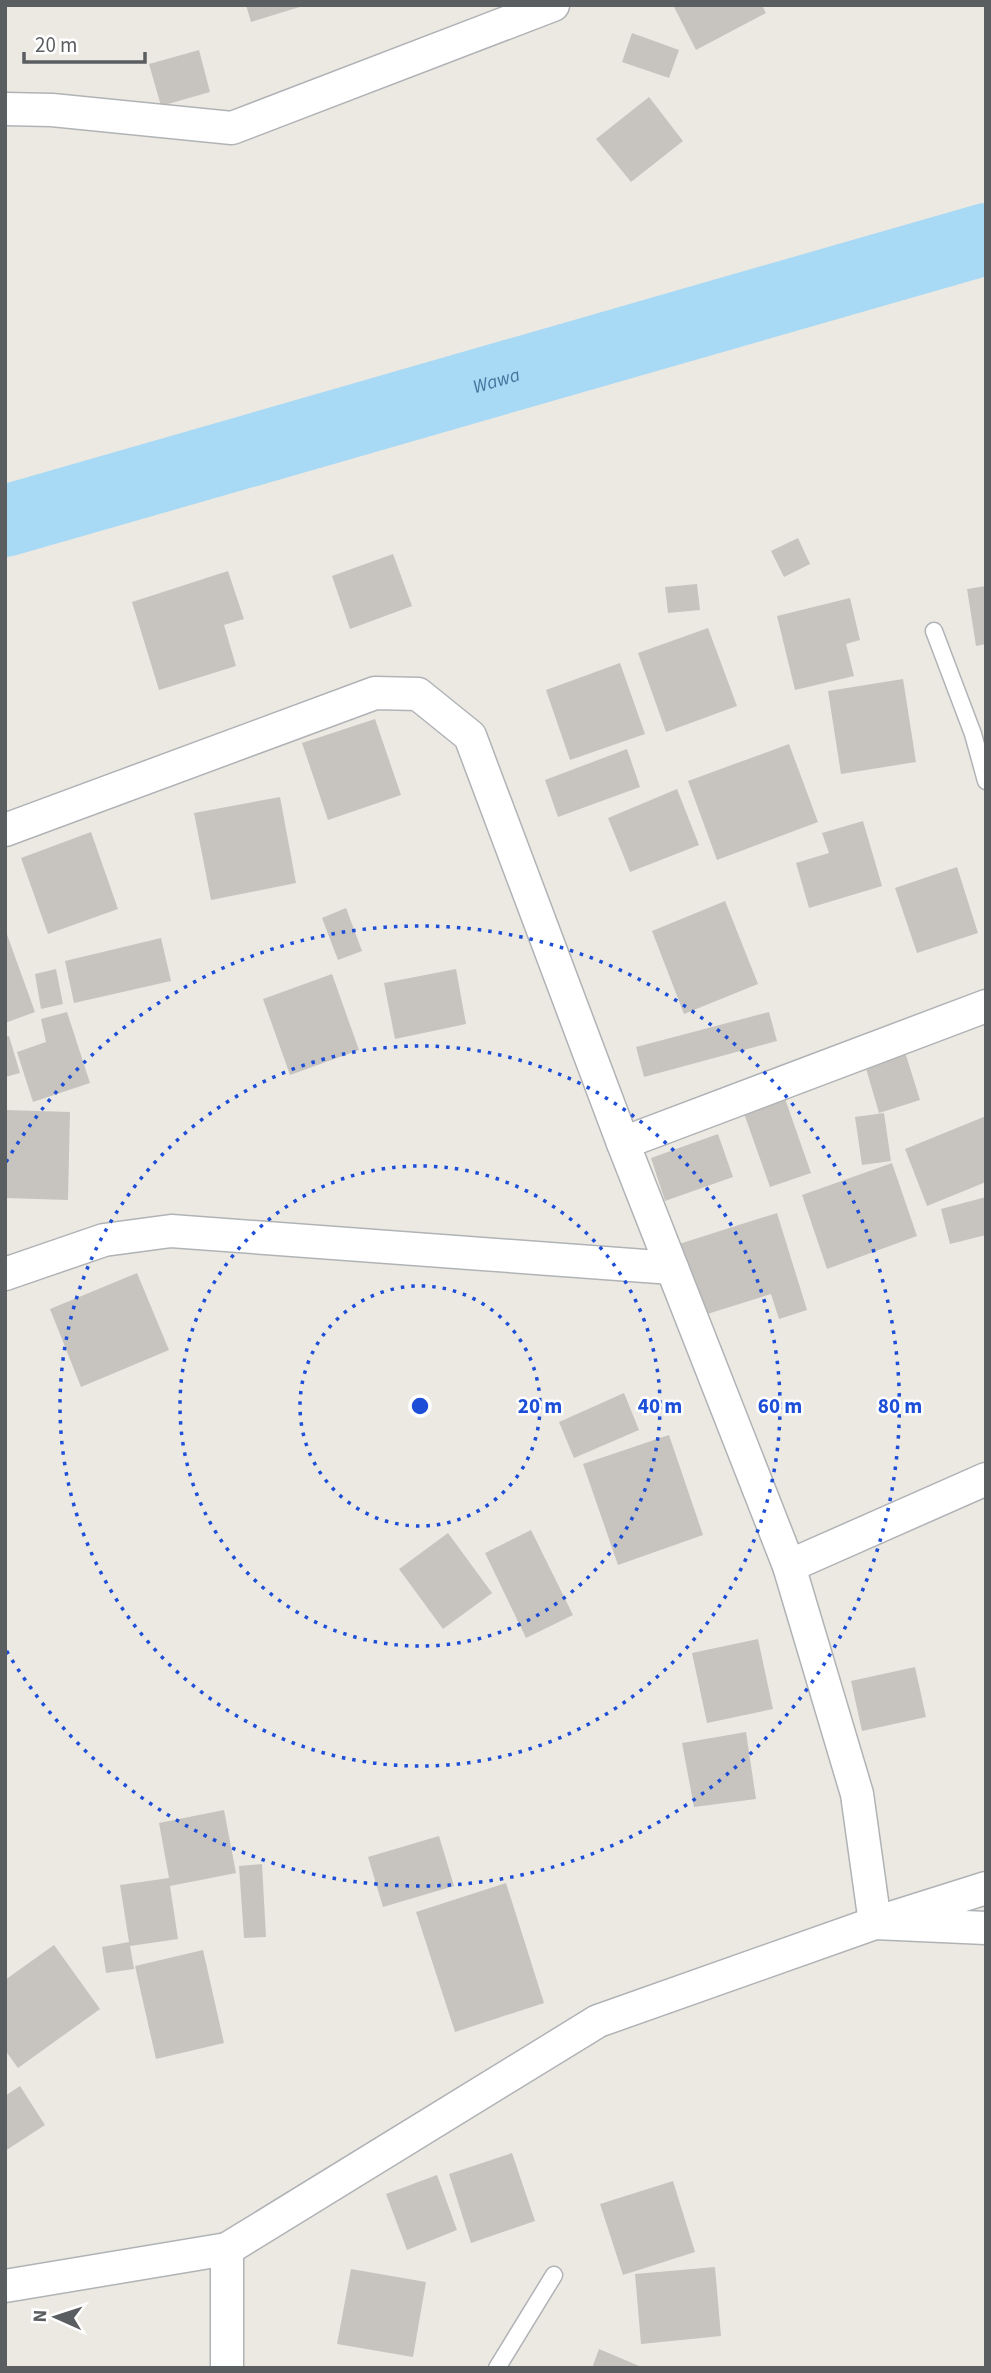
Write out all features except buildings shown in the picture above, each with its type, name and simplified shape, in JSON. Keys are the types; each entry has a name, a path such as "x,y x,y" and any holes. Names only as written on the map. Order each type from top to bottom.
{"street":[{"path":"5,110 52,110 232,128 553,5"},
{"path":"5,830 375,693 418,694 470,736 672,1268 789,1566 857,1794 875,1923"},
{"path":"624,1143 986,1006"},
{"path":"5,1274 104,1241 170,1231 672,1268"},
{"path":"789,1566 986,1479"},
{"path":"5,2286 227,2249 598,2021 875,1923 986,1888"},
{"path":"875,1923 986,1928"},
{"path":"227,2249 227,2368"}],"lane":[{"path":"934,631 979,732 986,781"},
{"path":"497,2368 554,2275"}],"waterway":[{"name":"Wawa","path":"5,521 986,239"}]}
